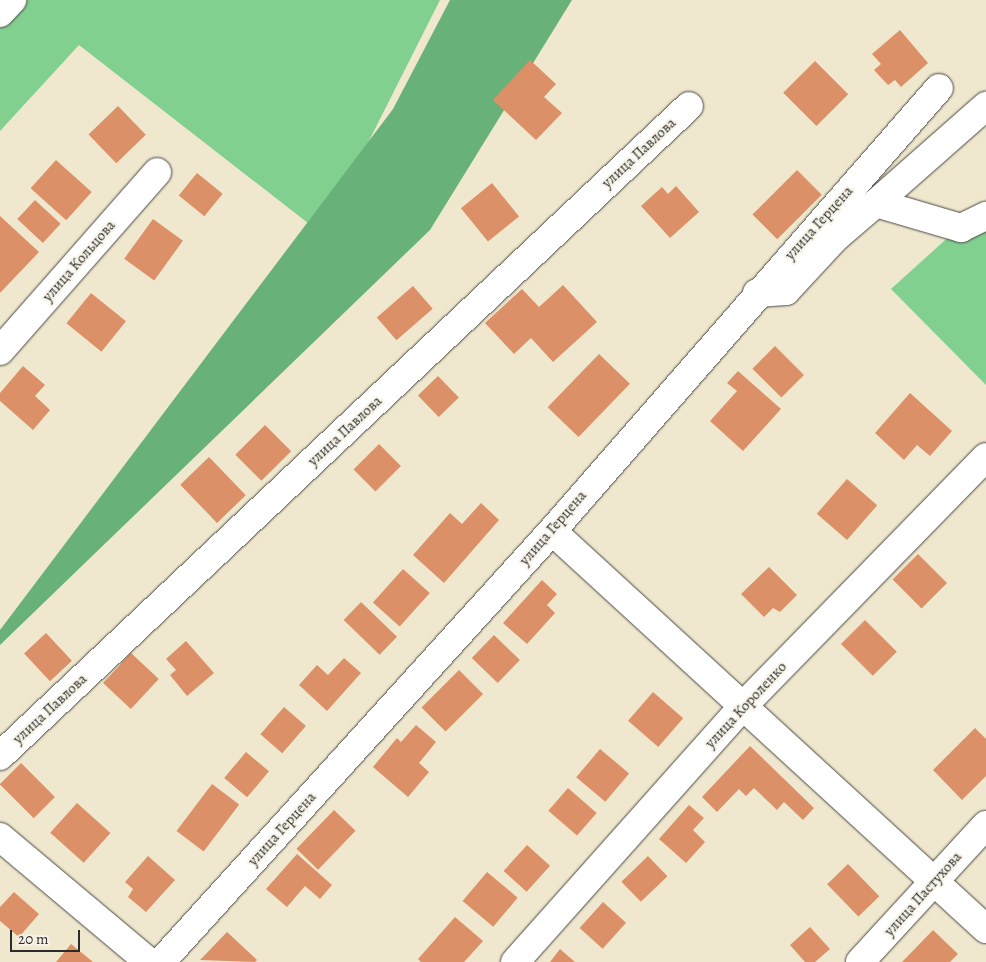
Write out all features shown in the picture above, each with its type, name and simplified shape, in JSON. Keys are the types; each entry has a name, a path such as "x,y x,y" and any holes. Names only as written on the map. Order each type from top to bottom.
{"street":[{"path":"0,13 12,0"},
{"name":"улица Герцена","path":"161,962 552,531 757,293 939,88"},
{"name":"улица Павлова","path":"0,756 689,106"},
{"path":"757,293 786,291 835,238 986,106"},
{"name":"улица Кольцова","path":"0,351 157,172"},
{"path":"876,203 960,228 986,216"},
{"name":"улица Короленко","path":"515,962 742,707 986,457"},
{"path":"552,531 742,707 936,880 986,929"},
{"name":"улица Пастухова","path":"860,962 986,825"},
{"path":"0,837 149,962"}],"green space":[{"path":"0,0 440,0 322,234 79,45 0,131"},
{"path":"450,0 572,0 430,230 0,645 0,630 393,109"},
{"path":"986,203 986,385 891,289"}],"building":[{"path":"900,30 928,63 901,87 895,80 888,85 874,70 881,64 872,54"},
{"path":"530,60 556,84 544,97 562,113 536,140 493,100"},
{"path":"815,61 848,94 816,126 783,93"},
{"path":"118,106 146,135 116,163 89,134"},
{"path":"56,160 92,192 66,220 31,188"},
{"path":"797,170 822,195 777,239 752,215"},
{"path":"197,173 223,194 204,216 179,196"},
{"path":"492,183 519,216 488,242 461,208"},
{"path":"676,186 699,212 670,238 641,206 662,187 668,194"},
{"path":"35,200 61,224 43,243 17,219"},
{"path":"0,216 39,252 0,293"},
{"path":"153,219 183,241 154,280 124,259"},
{"path":"563,285 597,322 553,362 531,338 514,354 485,323 522,289 539,307"},
{"path":"413,286 433,309 396,340 377,317"},
{"path":"91,293 126,321 101,352 66,323"},
{"path":"775,346 804,375 781,398 752,369"},
{"path":"599,354 630,384 579,437 548,407"},
{"path":"23,366 45,385 35,396 50,410 33,430 0,401 0,393"},
{"path":"738,371 781,409 743,451 710,421 737,391 727,383"},
{"path":"438,376 459,398 439,417 418,395"},
{"path":"910,393 952,431 930,456 917,445 904,460 875,433"},
{"path":"265,425 291,451 261,481 235,455"},
{"path":"379,444 401,466 375,491 354,469"},
{"path":"209,457 246,495 217,523 180,485"},
{"path":"847,479 877,505 847,540 817,514"},
{"path":"481,503 499,520 444,583 413,555 450,513 462,524"},
{"path":"918,554 947,583 922,608 893,579"},
{"path":"769,567 797,595 780,612 773,608 764,617 741,594"},
{"path":"403,569 430,593 400,627 373,602"},
{"path":"542,580 557,594 547,605 555,613 527,644 503,623"},
{"path":"361,602 397,637 380,655 344,620"},
{"path":"865,620 897,652 873,676 841,644"},
{"path":"46,633 72,661 50,681 24,653"},
{"path":"494,635 520,660 498,683 472,658"},
{"path":"186,641 214,673 187,696 170,675 176,670 166,659"},
{"path":"131,653 159,679 131,709 103,683"},
{"path":"344,658 361,673 327,711 299,685 317,665 328,675"},
{"path":"459,670 483,694 446,732 422,707"},
{"path":"653,692 683,718 658,747 628,721"},
{"path":"284,707 306,726 282,753 260,734"},
{"path":"416,725 436,742 419,763 429,772 408,797 373,767 397,738 401,742"},
{"path":"975,728 986,739 986,776 962,800 933,770"},
{"path":"750,746 814,808 803,820 784,802 777,810 754,788 746,796 739,789 717,812 702,797"},
{"path":"600,749 629,773 605,802 576,777"},
{"path":"246,752 269,771 247,797 224,778"},
{"path":"21,763 55,797 34,818 0,784"},
{"path":"212,784 239,804 204,852 176,831"},
{"path":"568,788 597,813 577,836 548,811"},
{"path":"77,803 110,833 84,863 50,833"},
{"path":"689,805 704,818 693,830 705,842 686,863 659,839"},
{"path":"334,810 356,831 318,870 296,849"},
{"path":"527,845 550,866 527,892 504,871"},
{"path":"297,854 332,885 320,899 305,886 287,907 266,889"},
{"path":"148,856 175,880 146,912 128,897 133,889 125,882"},
{"path":"648,856 667,876 641,902 621,882"},
{"path":"848,864 879,896 858,917 827,884"},
{"path":"487,872 518,898 493,927 463,901"},
{"path":"14,892 39,914 19,937 0,921 0,907"},
{"path":"603,902 626,923 603,949 580,928"},
{"path":"455,917 483,941 464,962 421,962 418,959"},
{"path":"810,927 830,949 815,962 805,962 790,945"},
{"path":"933,930 958,954 950,962 902,962"},
{"path":"227,932 257,960 255,962 200,960"},
{"path":"71,944 93,962 56,962"},
{"path":"560,949 575,962 550,962"}]}
